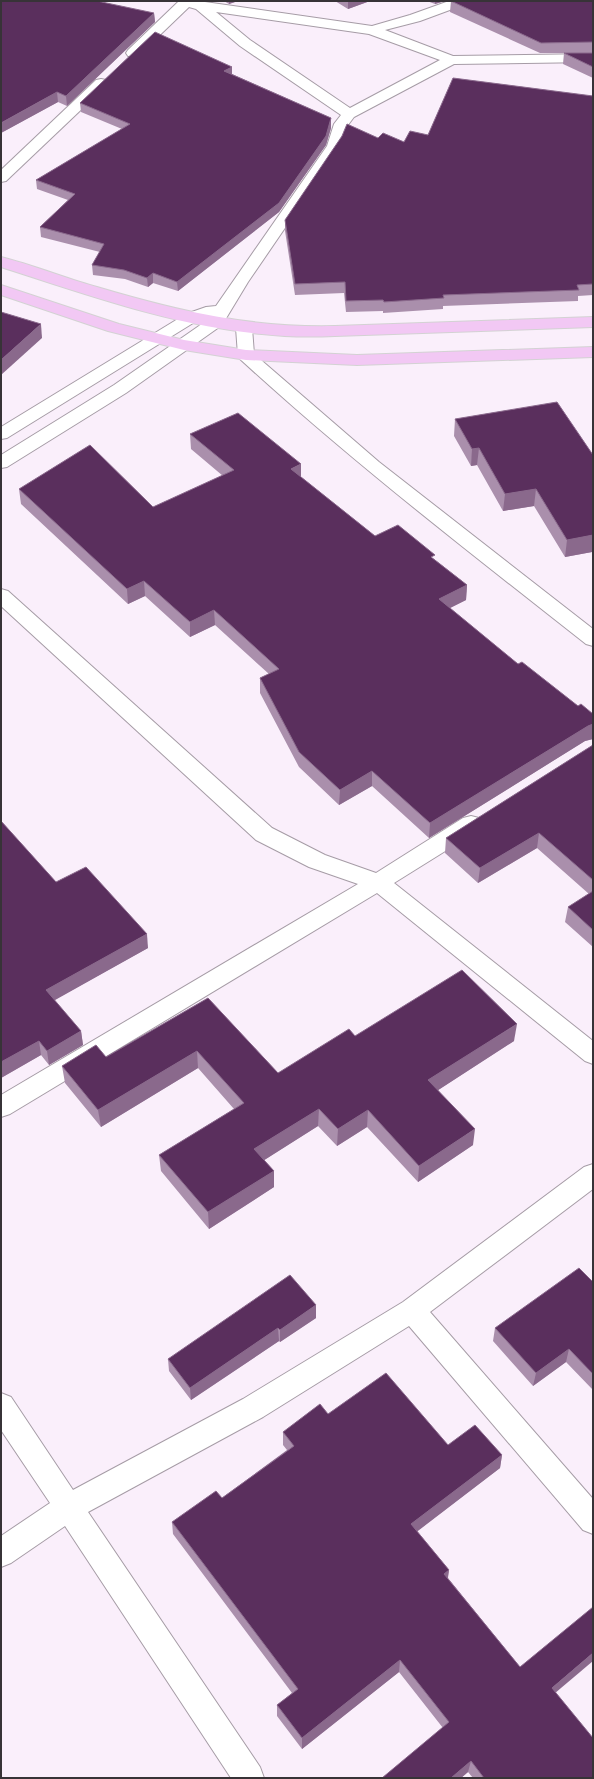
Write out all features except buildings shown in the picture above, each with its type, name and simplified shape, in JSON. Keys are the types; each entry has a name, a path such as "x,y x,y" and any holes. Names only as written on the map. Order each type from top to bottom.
{"main road":[{"path":"1,262 114,299 173,314 244,328 353,330 593,322"},
{"path":"1,290 114,328 184,345 246,355 357,360 593,352"}],"street":[{"path":"372,30 415,18 461,1"},
{"path":"125,61 185,2 201,6 372,30 451,60 593,58"},
{"path":"201,6 245,43 300,79 349,114"},
{"path":"1,463 120,389 216,322 224,306 334,146 341,124 349,114 451,60"},
{"path":"1,178 108,76"},
{"path":"1,434 192,317 224,306"},
{"path":"244,328 246,355 282,389 457,533 593,639"},
{"path":"1,595 264,834 317,861 378,882 593,1054"},
{"path":"1,1107 378,882 486,814"},
{"path":"1,1553 67,1508 253,1408 412,1310 593,1175"},
{"path":"412,1310 593,1520"},
{"path":"1,1406 67,1508 249,1778"}]}
